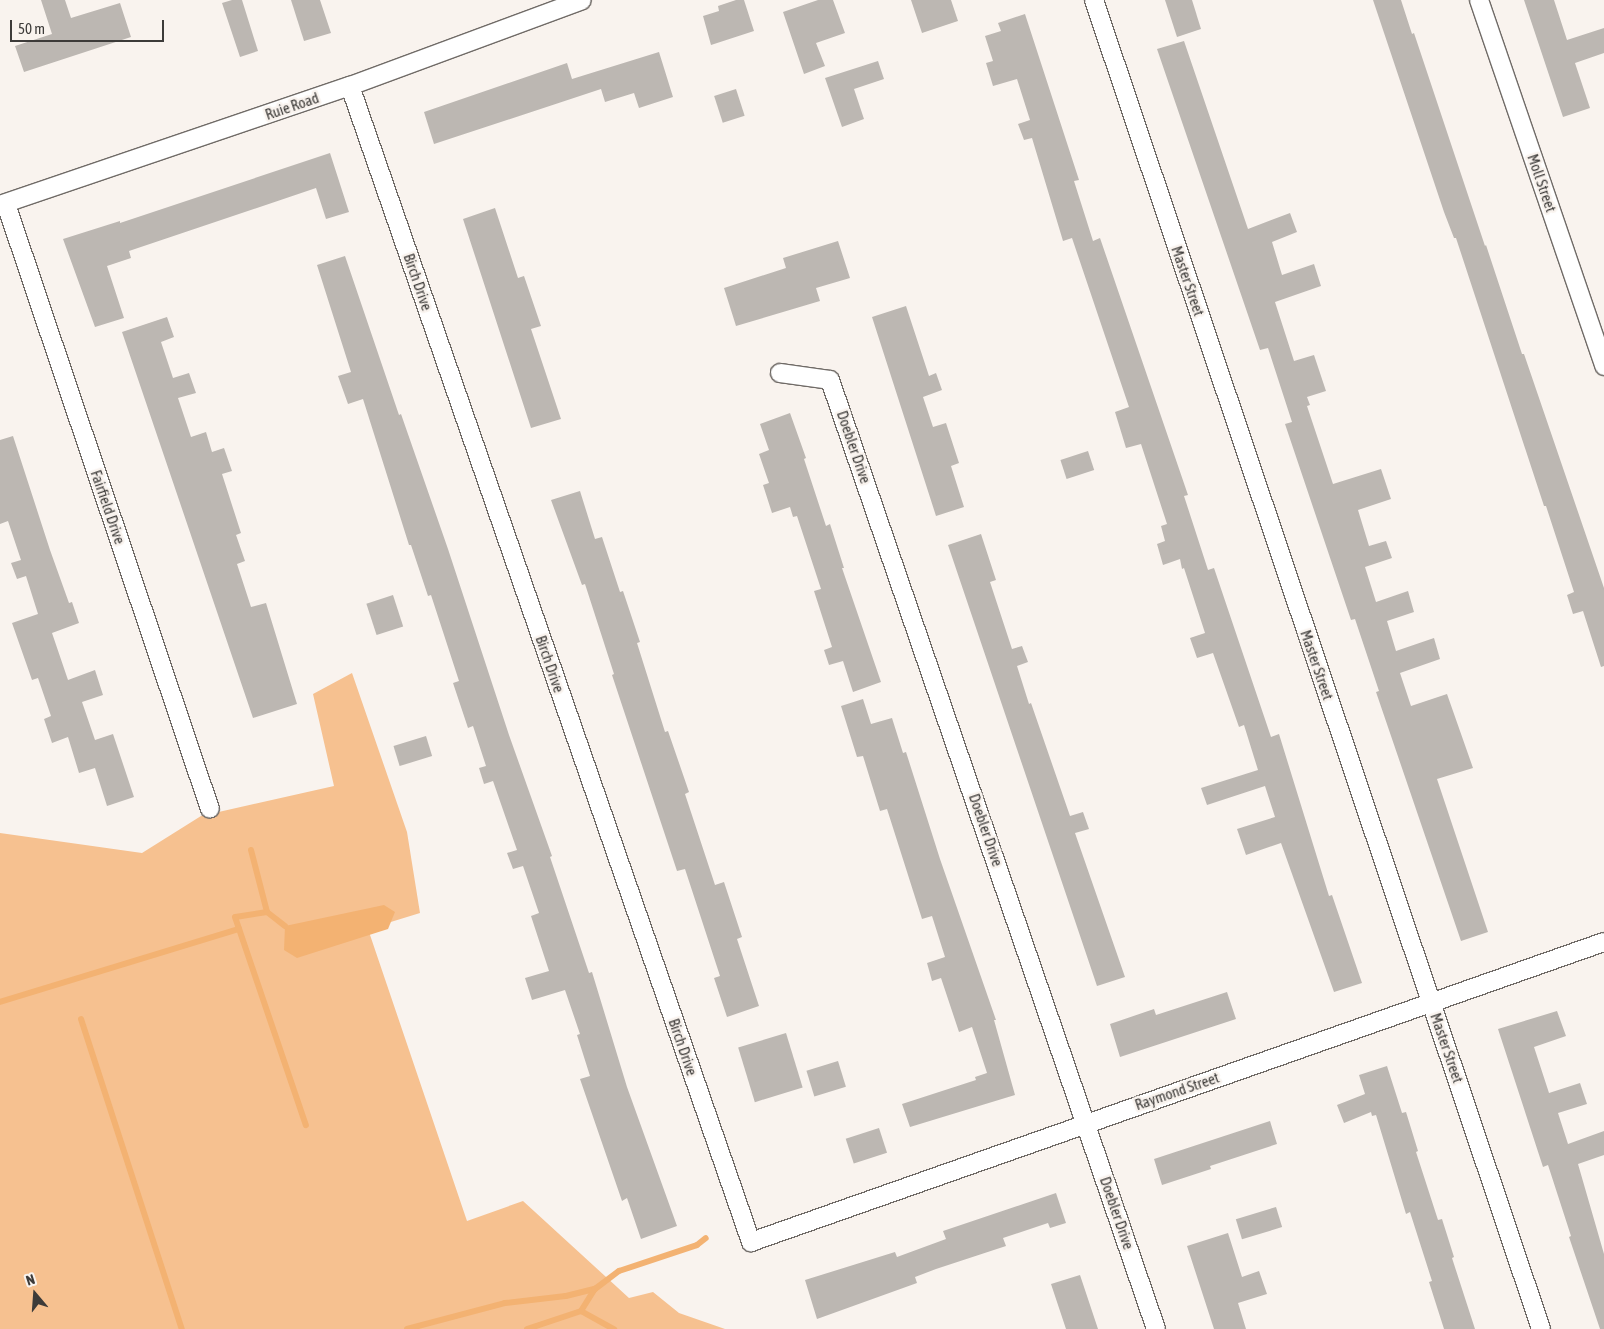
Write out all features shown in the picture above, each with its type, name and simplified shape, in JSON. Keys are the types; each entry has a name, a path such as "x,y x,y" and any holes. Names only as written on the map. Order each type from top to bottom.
{"street":[{"name":"Ruie Road","path":"3,204 350,86 582,0"},
{"name":"Master Street","path":"1094,0 1541,1329"},
{"name":"Moll Street","path":"1479,0 1604,366"},
{"name":"Birch Drive","path":"350,86 751,1242"},
{"name":"Fairfield Drive","path":"3,204 210,809"},
{"name":"Doebler Drive","path":"780,373 830,380 1087,1123 1156,1329"},
{"name":"Raymond Street","path":"751,1242 1604,942"}],"shaded area":[{"path":"352,673 407,832 420,913 368,929 467,1221 523,1201 629,1298 653,1292 679,1313 725,1329 0,1329 0,833 142,853 201,816 334,786 313,694"},
{"path":"384,905 395,912 388,929 297,958 284,950 285,926"}],"building":[{"path":"41,0 65,0 71,18 120,3 131,37 24,72 15,46 52,34"},
{"path":"242,0 258,51 240,57 222,3"},
{"path":"291,0 320,0 331,33 304,41"},
{"path":"736,0 744,0 754,31 711,45 703,16 719,11 718,6"},
{"path":"818,0 833,0 845,33 816,43 825,66 804,74 783,12"},
{"path":"911,0 951,0 958,21 922,33"},
{"path":"1165,0 1192,0 1201,29 1177,37"},
{"path":"1373,0 1401,0 1412,34 1414,33 1485,246 1604,588 1604,666 1601,667 1583,611 1573,614 1567,595 1574,592 1546,506 1544,506 1456,238 1454,238 1444,212"},
{"path":"1524,0 1554,0 1567,40 1604,28 1604,53 1575,63 1590,108 1563,117"},
{"path":"1025,14 1079,180 1074,181 1093,241 1100,238 1188,495 1184,496 1208,570 1214,568 1271,737 1279,734 1329,896 1332,895 1362,983 1334,992 1281,843 1246,855 1237,829 1275,817 1265,786 1207,805 1201,788 1258,770 1244,725 1239,727 1213,653 1197,658 1190,638 1205,633 1180,559 1163,565 1157,544 1165,541 1161,526 1167,524 1141,444 1126,448 1115,412 1129,407 1072,238 1063,241 1032,138 1024,140 1018,124 1030,120 1017,79 993,86 986,63 993,61 985,36 1001,31 998,23"},
{"path":"1184,41 1248,229 1290,213 1297,232 1272,242 1282,275 1314,264 1321,286 1275,302 1294,361 1314,355 1326,391 1307,397 1310,405 1307,406 1333,484 1381,469 1391,499 1358,510 1369,546 1386,541 1392,558 1365,567 1376,602 1408,591 1414,612 1387,621 1396,651 1434,638 1440,659 1400,673 1411,706 1447,694 1473,768 1437,779 1488,932 1461,941 1376,692 1379,691 1355,619 1351,620 1285,424 1292,422 1268,348 1260,350 1157,49"},
{"path":"659,52 673,97 639,108 634,93 605,102 601,89 434,144 424,112 567,63 572,79"},
{"path":"878,61 884,79 854,89 864,119 842,127 825,78"},
{"path":"736,89 745,116 723,123 714,96"},
{"path":"330,153 349,212 326,219 316,188 129,251 131,258 107,266 124,318 95,327 63,239 120,221 120,223"},
{"path":"495,208 518,278 524,276 541,326 531,329 561,419 531,428 463,219"},
{"path":"838,241 850,278 816,288 820,301 736,326 724,288 786,268 783,258"},
{"path":"345,256 399,415 401,414 448,549 509,735 552,856 550,857 589,973 592,972 627,1087 677,1226 641,1239 627,1198 622,1201 580,1079 590,1076 577,1035 580,1034 565,990 532,1000 525,978 549,971 531,916 539,913 523,866 513,869 507,853 517,850 493,781 484,784 479,768 486,766 473,726 468,728 453,683 459,681 431,595 428,596 411,545 409,545 363,399 348,404 338,376 351,372 317,265"},
{"path":"906,306 929,376 936,373 942,390 923,397 933,427 946,423 959,463 951,466 964,507 936,516 872,317"},
{"path":"167,317 174,337 161,342 173,378 189,373 196,393 178,398 191,437 206,432 212,452 224,448 232,471 222,474 241,533 236,535 245,561 237,564 251,607 266,603 297,704 253,718 122,332"},
{"path":"790,413 806,458 804,459 826,526 830,524 844,568 842,568 881,682 853,692 843,661 829,665 824,650 832,647 814,591 821,589 797,516 793,517 790,507 772,513 763,485 769,483 759,454 769,450 760,424"},
{"path":"13,436 50,550 69,603 72,602 79,623 52,633 68,680 95,670 103,695 82,702 95,740 113,734 134,797 107,806 95,768 79,773 68,737 52,743 44,719 51,716 38,678 32,680 12,623 38,614 26,576 17,579 11,563 21,560 8,521 0,524 0,440"},
{"path":"1088,451 1094,470 1067,479 1060,460"},
{"path":"580,491 595,539 602,537 620,592 623,591 640,642 637,643 665,732 668,731 689,792 685,794 715,885 724,882 742,937 737,939 759,1006 727,1017 714,978 720,976 685,869 677,871 612,675 614,674 585,584 582,585 551,500"},
{"path":"981,534 996,580 990,582 1012,649 1022,646 1028,662 1017,666 1070,816 1083,812 1089,829 1075,833 1125,977 1097,986 948,545"},
{"path":"393,595 403,626 377,635 366,604"},
{"path":"863,699 871,724 892,718 903,753 906,752 940,859 996,1020 994,1020 1015,1095 910,1127 902,1104 976,1080 975,1077 987,1073 972,1027 959,1032 941,978 932,981 927,963 945,957 932,916 922,919 887,809 880,811 863,756 857,757 841,706"},
{"path":"426,736 432,756 400,766 393,746"},
{"path":"1227,992 1236,1019 1120,1057 1110,1024 1154,1009 1156,1015"},
{"path":"1557,1011 1566,1036 1534,1047 1549,1093 1580,1083 1587,1104 1558,1113 1568,1144 1604,1131 1604,1155 1578,1164 1604,1254 1604,1329 1600,1329 1569,1237 1571,1236 1548,1165 1543,1167 1498,1029"},
{"path":"786,1033 803,1088 755,1102 738,1048"},
{"path":"838,1061 846,1087 814,1096 806,1071"},
{"path":"1387,1066 1402,1113 1406,1112 1418,1151 1416,1152 1438,1220 1442,1219 1454,1257 1452,1258 1475,1329 1444,1329 1429,1282 1432,1281 1410,1212 1406,1214 1376,1115 1372,1116 1371,1112 1344,1123 1337,1105 1365,1094 1359,1075"},
{"path":"1270,1121 1277,1144 1210,1166 1211,1169 1162,1185 1154,1159"},
{"path":"879,1128 887,1153 854,1164 846,1139"},
{"path":"1056,1193 1066,1223 1050,1228 1048,1223 1003,1238 1006,1246 915,1277 917,1283 817,1319 805,1280 895,1252 897,1257 946,1239 943,1231"},
{"path":"1276,1207 1282,1227 1242,1239 1236,1219"},
{"path":"1228,1233 1242,1277 1259,1271 1267,1294 1238,1303 1246,1329 1214,1329 1187,1246"},
{"path":"1080,1275 1098,1329 1066,1329 1051,1284"}],"waterway":[{"path":"251,850 267,912 235,917 306,1125"},
{"path":"267,912 285,926"},
{"path":"0,1002 239,929"},
{"path":"81,1019 182,1329"},
{"path":"527,1329 581,1311 595,1289 619,1271 697,1245 706,1238"},
{"path":"407,1329 505,1303 566,1296 595,1289"},
{"path":"581,1311 614,1329"}]}
